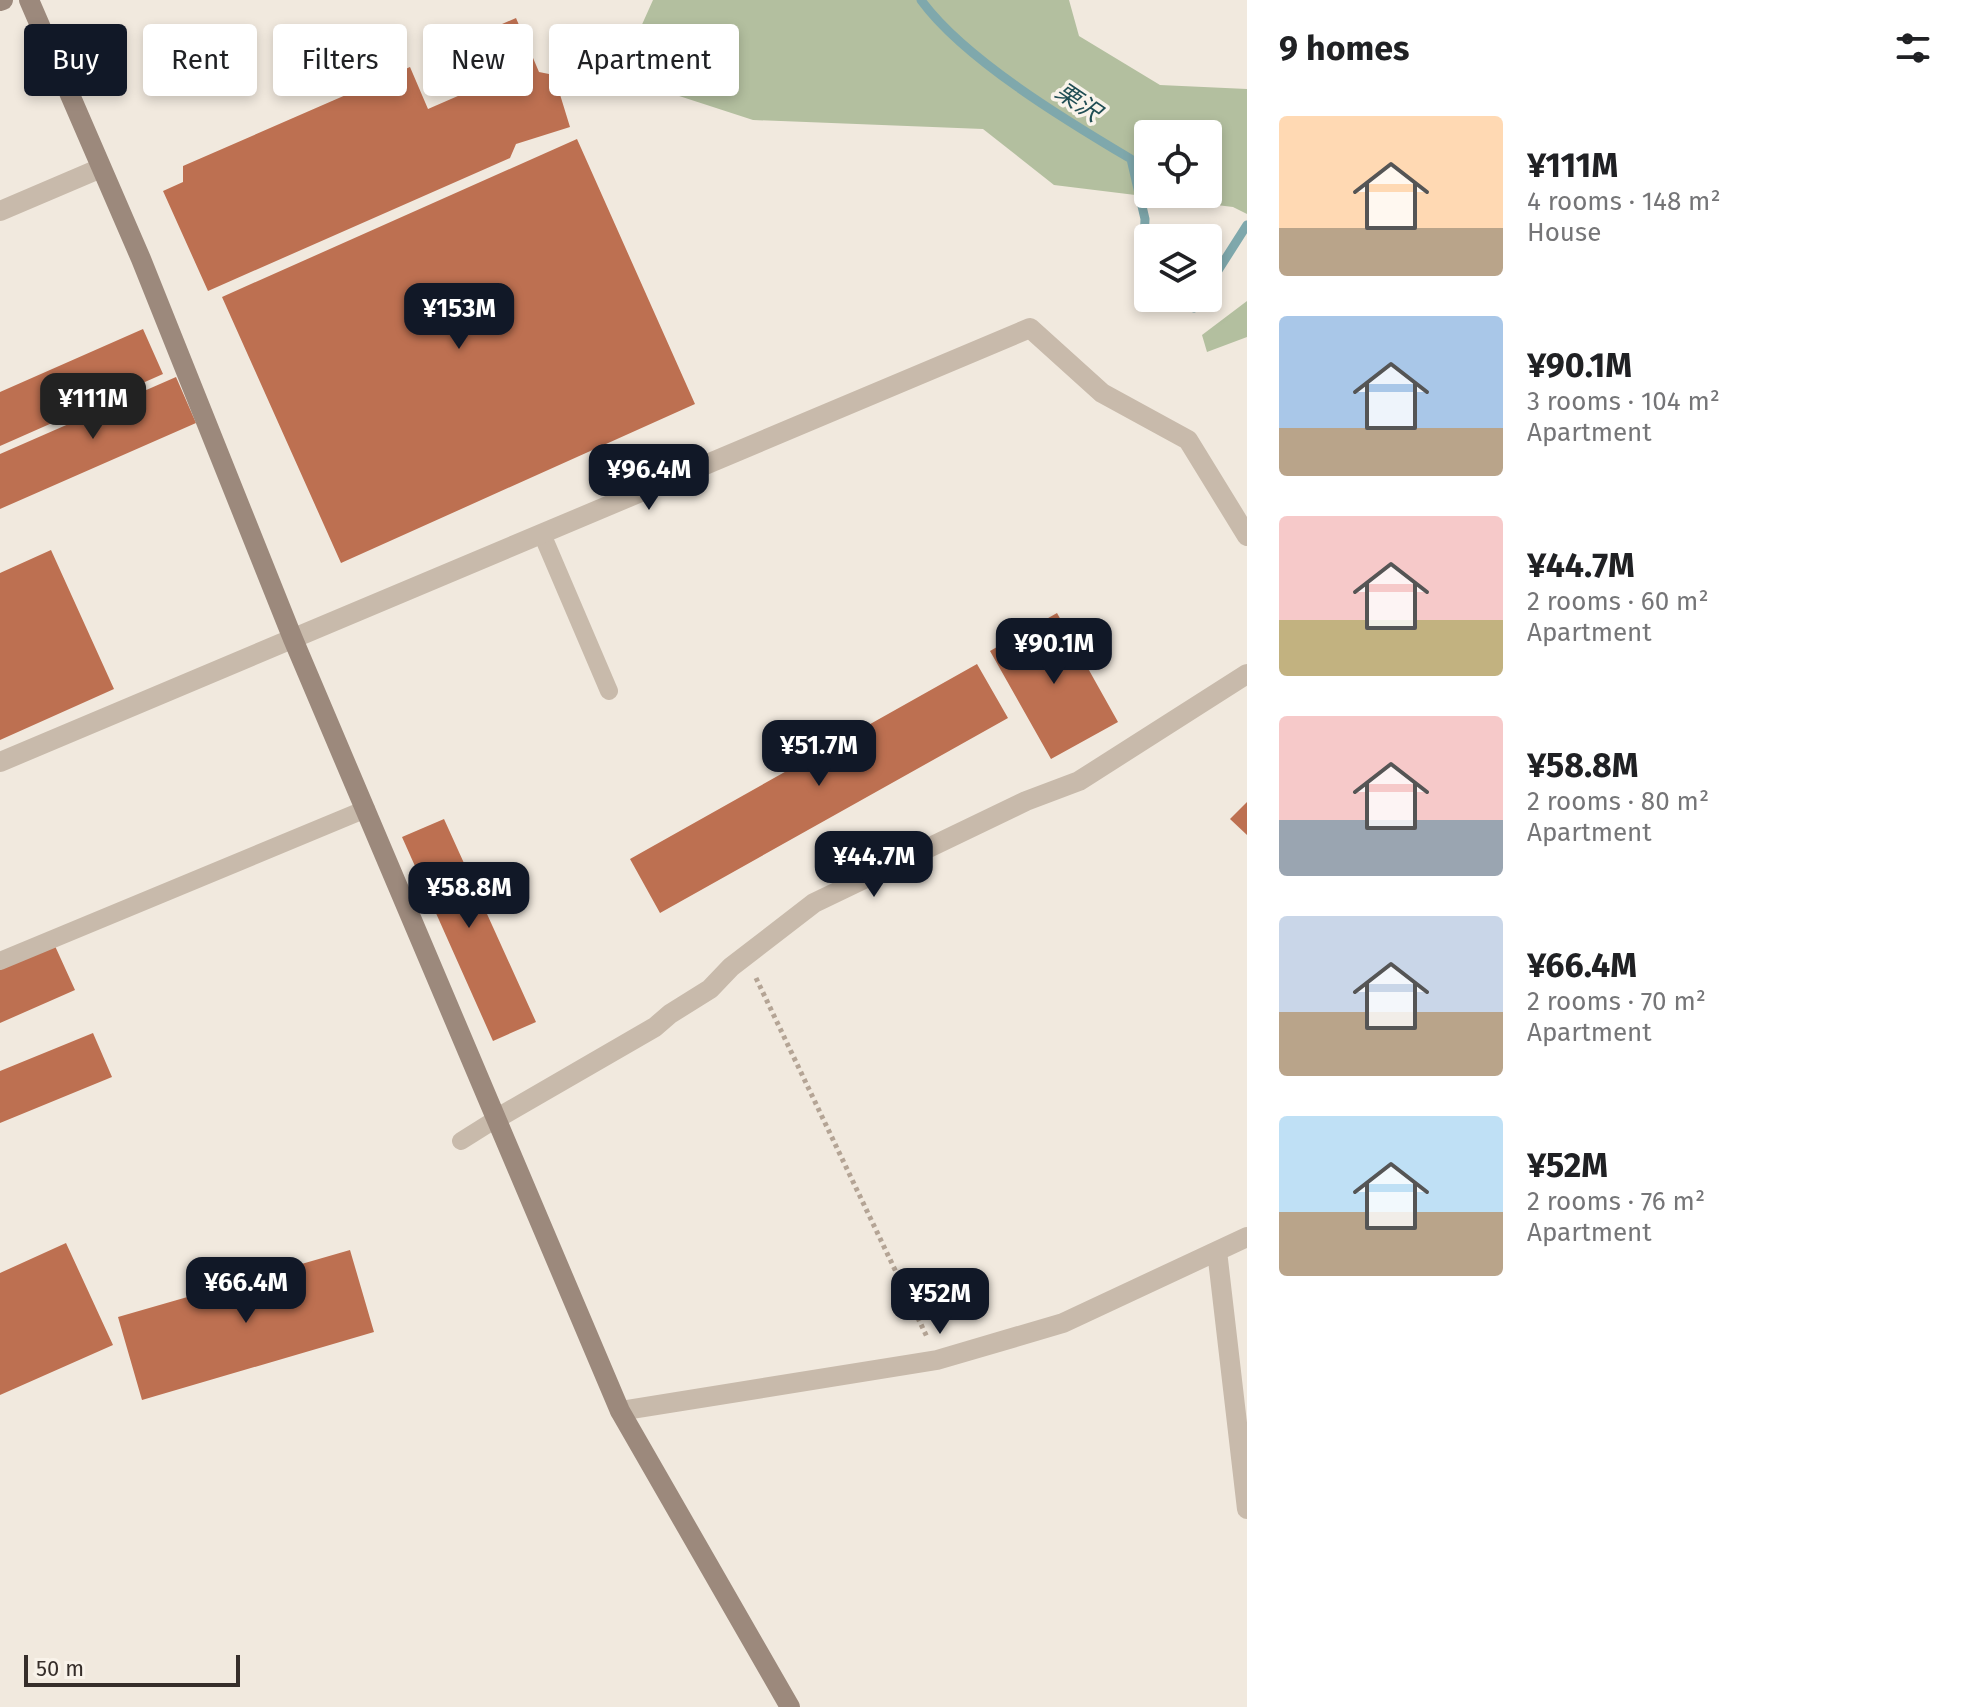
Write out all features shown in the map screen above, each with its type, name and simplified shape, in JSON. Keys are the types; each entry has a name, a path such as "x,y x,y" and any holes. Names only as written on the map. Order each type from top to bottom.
{"street":[{"path":"29,0 141,259 293,639 620,1411 790,1707"},
{"path":"0,211 101,168"},
{"path":"0,762 1030,328 1102,393 1188,440 1247,536"},
{"path":"496,1119 655,1027 710,989 814,903 1026,801 1079,781 1247,674"},
{"path":"620,1411 937,1360 1063,1323 1247,1237"},
{"path":"1217,1251 1247,1509"}],"lane":[{"path":"542,534 609,691"},
{"path":"0,961 366,809"},
{"path":"461,1141 490,1126 496,1119"}],"path":[{"path":"746,957 881,1235 937,1360"}],"green space":[{"path":"653,0 1069,0 1079,36 1160,85 1247,89 1247,214 1222,206 1222,120 1134,120 1134,195 1054,185 983,129 753,120 679,96 739,96 739,24 642,24"},
{"path":"1247,301 1247,337 1207,352 1202,335"}],"building":[{"path":"516,18 519,24 502,24"},
{"path":"533,58 539,72 549,74 549,96 560,96 570,127 516,144 510,158 208,291 163,191 183,182 183,166 344,96 407,96 407,68 410,67 428,109 458,96 533,96"},
{"path":"577,139 695,404 341,563 222,297"},
{"path":"143,329 163,374 0,446 0,392"},
{"path":"176,377 196,423 0,509 0,454"},
{"path":"51,550 114,689 0,740 0,573"},
{"path":"1057,613 1118,722 1051,759 990,651"},
{"path":"977,664 1008,718 660,913 630,859"},
{"path":"1247,802 1247,835 1230,819"},
{"path":"444,819 536,1022 493,1041 402,837"},
{"path":"55,946 75,990 0,1023 0,970"},
{"path":"93,1033 112,1077 0,1123 0,1071"},
{"path":"66,1243 113,1345 0,1395 0,1273"},
{"path":"350,1250 374,1332 142,1400 118,1317"}],"waterway":[{"name":"栗沢","path":"921,0 940,22 989,66 1048,108 1131,159 1145,224"},
{"name":"栗沢","path":"1222,264 1247,225"}]}
